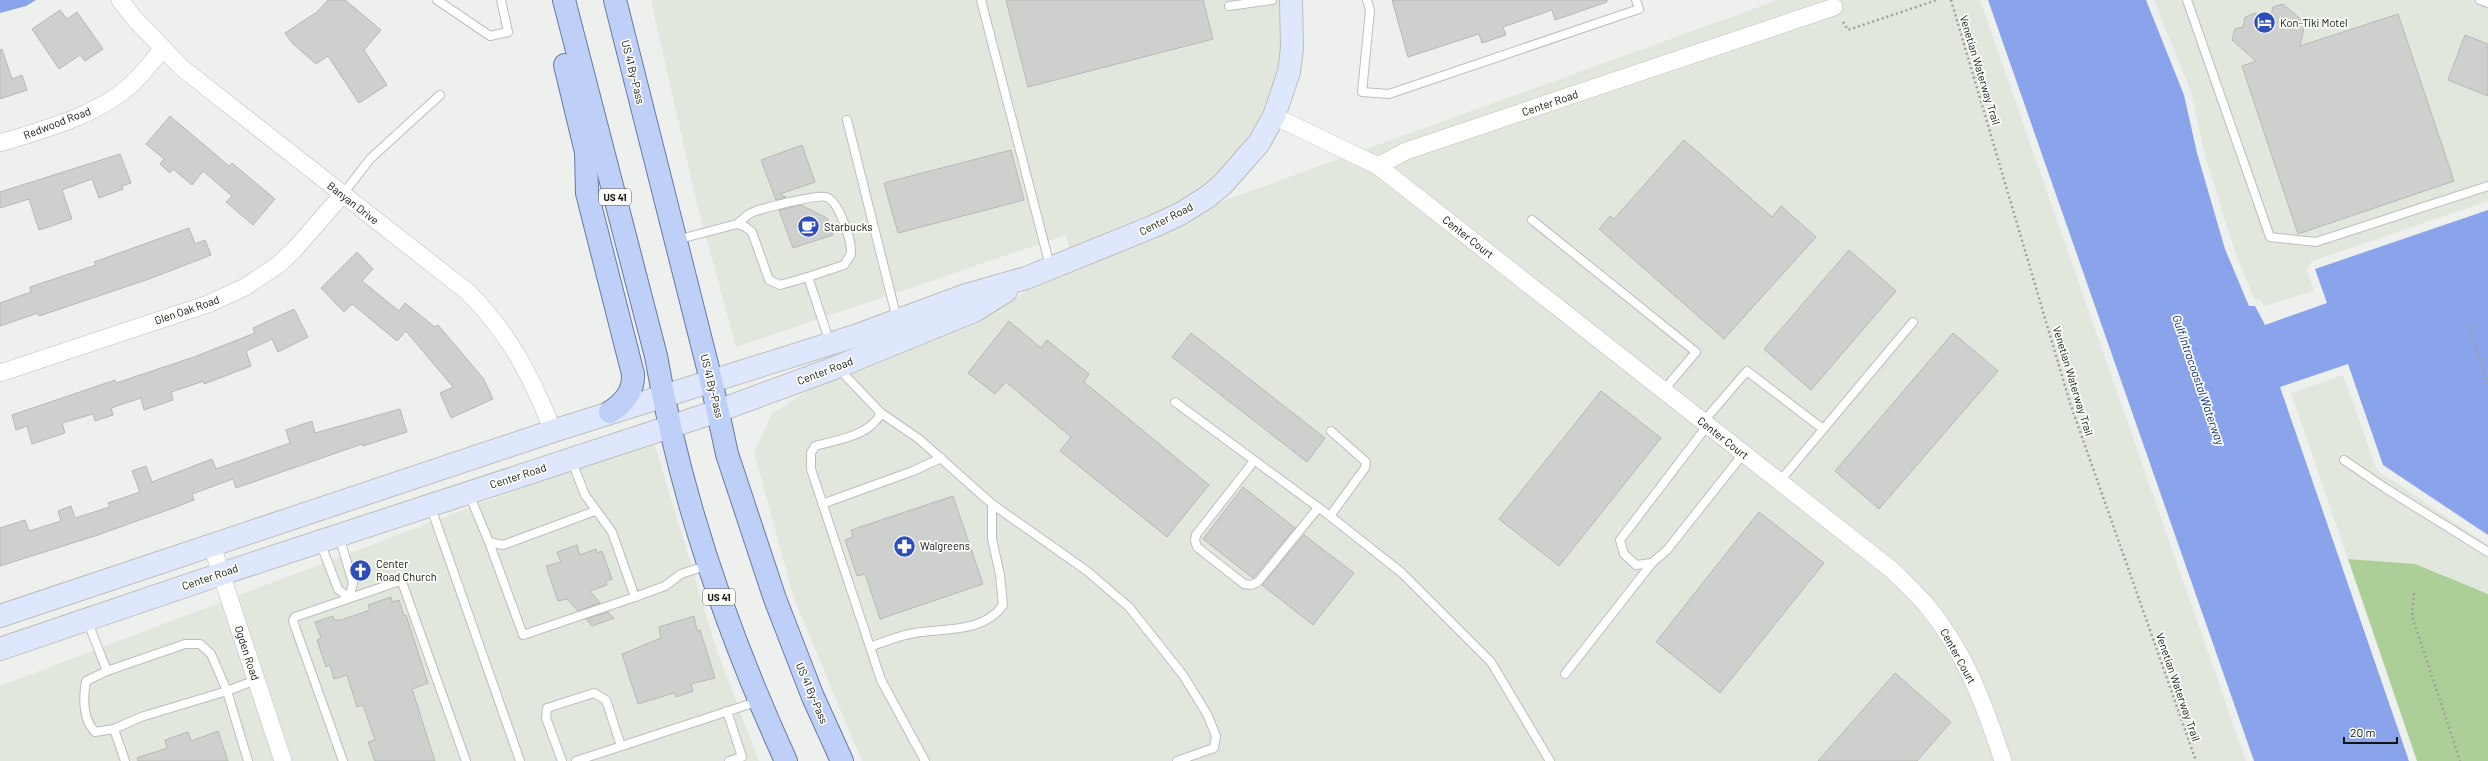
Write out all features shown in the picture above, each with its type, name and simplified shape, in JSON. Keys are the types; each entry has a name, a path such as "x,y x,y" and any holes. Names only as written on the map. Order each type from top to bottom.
{"main road":[{"path":"550,0 586,152 587,193 633,374 634,383 627,399 610,412"},
{"name":"US 41","path":"564,0 656,356 663,395 708,565 760,700 786,761"},
{"name":"US 41 By-Pass","path":"615,0 711,380 727,454 774,599 813,697 842,761"}],"street":[{"name":"Banyan Drive","path":"120,0 134,18 182,68 469,293 493,318 512,344 538,394 553,431"},
{"name":"Center Road","path":"0,616 610,412 830,343 966,294 1026,278 1152,228 1180,214 1206,198 1222,184 1259,143 1274,116 1284,92 1292,48 1291,0"},
{"name":"Center Road","path":"1378,166 1406,151 1834,7"},
{"name":"Redwood Road","path":"0,143 67,121 99,106 135,82 163,48"},
{"path":"1274,116 1378,166"},
{"name":"Center Court","path":"1378,166 1892,570 1928,606 1956,647 1972,678 2003,761"},
{"name":"Glen Oak Road","path":"0,373 208,304 245,287 294,250 343,194"},
{"name":"Center Road","path":"0,649 329,538 718,411 837,367 974,311 1026,278"},
{"name":"Ogden Road","path":"212,546 283,761"}],"lane":[{"path":"437,0 490,36 508,32 501,0"},
{"path":"980,0 1050,268"},
{"path":"1229,6 1272,0"},
{"path":"1368,0 1370,10 1362,92 1389,94 1639,9 1636,0"},
{"path":"2187,0 2270,237 2316,242 2488,186"},
{"path":"2480,0 2488,3"},
{"path":"343,194 370,159 440,96"},
{"path":"847,120 897,320"},
{"path":"676,240 737,224 749,214 768,207 793,203 818,195 832,199 838,209 851,254 844,265 780,285 772,282 767,276 752,232 737,224"},
{"path":"1532,220 1696,352 1663,391"},
{"path":"808,277 830,343"},
{"path":"1779,482 1913,322"},
{"path":"837,367 881,413 919,439 992,504 1087,571 1129,607 1184,675 1206,714 1216,736 1214,748 1177,761"},
{"path":"1652,563 1636,565 1624,554 1620,540 1746,371 1823,429"},
{"path":"1175,402 1330,516 1402,573 1490,662 1550,761"},
{"path":"881,413 877,421 861,433 815,446 811,453 811,469 881,680 925,761"},
{"path":"1330,516 1365,468 1366,462 1331,431"},
{"path":"1565,674 1652,563 1667,550 1743,454"},
{"path":"822,504 913,471 940,458"},
{"path":"571,459 585,495 595,511 612,532 635,597"},
{"path":"2344,460 2385,488 2488,552"},
{"path":"1254,461 1196,535 1195,541 1197,547 1244,584 1251,585 1258,582 1318,508"},
{"path":"468,493 489,542 523,635 665,586 681,574 708,565"},
{"path":"870,647 913,633 973,626 995,617 1003,605 1000,575 992,539 992,504"},
{"path":"430,505 520,761"},
{"path":"489,542 502,545 595,511"},
{"path":"329,538 338,589 349,598"},
{"path":"329,538 353,583 349,598"},
{"path":"342,761 294,622 295,617 349,598 402,582 466,761"},
{"path":"86,620 107,671"},
{"path":"248,761 227,691 211,654 200,644 185,644 107,671 86,681 83,699 90,727 95,732 114,729 141,717 227,691 256,680"},
{"path":"562,761 546,718 547,708 594,693 606,700 621,746"},
{"path":"576,761 760,700"},
{"path":"727,711 743,759 729,761"},
{"path":"114,729 125,761"}],"path":[{"path":"1834,7 1848,30 1937,0"},
{"name":"Venetian Waterway Trail","path":"1951,0 2070,403 2196,761"},
{"path":"2468,325 2488,385"},
{"path":"2414,592 2412,616 2460,761"}],"shaded area":[{"path":"651,0 1281,0 1283,21 1280,69 1266,111 1251,136 1216,177 1175,205 1069,249 1066,235 736,347 696,200"},
{"path":"1778,0 1980,0 2246,761 862,761 794,599 754,452 772,414 812,387 978,321 1030,288 1215,204"},
{"path":"2154,0 2488,0 2488,201 2312,261 2307,269 2314,291 2264,306 2261,300 2254,298 2233,246 2204,151 2191,92"},
{"path":"2343,375 2377,470 2488,545 2488,594 2415,565 2348,559 2291,393"},
{"path":"654,442 717,651 759,761 0,761 0,686 566,471"}],"green space":[{"path":"2348,559 2415,564 2488,594 2488,761 2417,761"}],"water":[{"path":"0,0 36,0 26,6 0,13"},
{"name":"Gulf Intracoastal Waterway","path":"1988,0 2146,0 2184,95 2197,153 2225,249 2249,306 2255,306 2265,325 2327,303 2315,269 2488,210 2488,535 2383,465 2348,364 2280,387 2409,761 2254,761"}],"building":[{"path":"328,0 345,0 381,30 364,50 387,85 359,103 328,56 316,64 292,43 285,33 317,12"},
{"path":"1006,0 1203,0 1213,39 1028,87"},
{"path":"1392,0 1607,0 1607,2 1555,20 1552,10 1503,27 1506,35 1482,43 1479,34 1408,57"},
{"path":"2283,4 2305,23 2300,46 2398,14 2454,181 2298,234 2242,66 2256,61 2232,40 2235,29 2243,27 2245,17 2256,13 2269,25 2273,7"},
{"path":"60,10 67,19 77,12 103,49 85,61 80,55 59,69 32,29"},
{"path":"2465,35 2488,44 2488,96 2448,80"},
{"path":"2,49 12,79 22,75 27,90 0,99 0,50"},
{"path":"170,116 229,166 232,163 275,199 253,225 226,202 232,196 203,171 192,185 173,169 170,173 160,164 164,159 146,144"},
{"path":"1684,140 1772,217 1781,206 1816,237 1724,339 1599,229 1610,216 1614,219"},
{"path":"802,145 815,182 780,194 786,197 776,200 761,160"},
{"path":"1011,150 1024,200 898,233 884,183"},
{"path":"120,154 131,183 122,186 123,189 99,198 92,179 62,190 72,219 39,230 29,199 0,208 0,192"},
{"name":"Starbucks","path":"801,205 827,218 833,235 793,248 779,210"},
{"path":"189,228 195,244 205,240 211,255 149,279 39,316 38,313 0,326 0,303 31,292 30,287 96,265 94,262"},
{"path":"1849,250 1896,291 1811,390 1764,349"},
{"path":"357,252 373,269 362,281 399,311 405,303 435,327 438,325 483,378 493,399 451,418 440,393 453,387 406,331 397,341 352,304 344,312 321,288"},
{"path":"294,309 308,337 278,352 272,339 246,351 251,366 204,384 204,381 171,392 173,400 144,410 141,398 111,408 113,415 95,421 93,414 62,423 65,433 32,444 27,426 16,430 12,415 115,380 116,383 194,357 255,333 253,328"},
{"path":"1009,321 1041,348 1047,340 1089,374 1084,382 1209,485 1167,537 1060,451 1071,437 1006,382 995,394 968,373"},
{"path":"1191,333 1325,438 1307,462 1172,357"},
{"path":"1953,333 1998,371 1879,509 1835,471"},
{"path":"1601,391 1661,438 1559,566 1499,519"},
{"path":"400,409 407,432 363,446 362,444 236,488 233,479 192,494 194,500 176,507 98,535 0,566 0,528 25,520 29,531 61,521 58,511 71,506 75,518 110,507 108,503 140,492 132,471 146,466 152,482 212,459 216,469 290,443 286,430 312,421 315,433"},
{"path":"1243,487 1295,528 1253,578 1203,539"},
{"name":"Walgreens","path":"953,496 983,584 880,619 865,574 857,576 845,540 853,537 851,530"},
{"path":"1759,512 1824,563 1720,693 1656,642"},
{"path":"1304,535 1354,573 1313,625 1262,585"},
{"path":"577,545 580,555 596,549 597,553 602,551 612,579 606,581 607,585 590,591 600,603 578,611 567,599 558,601 546,566 561,562 557,552"},
{"path":"391,597 392,602 399,600 404,616 406,615 428,683 412,689 435,761 375,761 368,742 375,740 363,705 357,707 347,675 334,679 330,665 326,667 317,640 321,638 315,622 333,616 334,620 341,620 370,610 368,605"},
{"path":"608,612 614,618 592,626 586,619"},
{"path":"694,616 697,631 700,630 715,678 691,684 693,691 676,697 674,693 638,704 622,654 661,638 659,627"},
{"path":"1895,673 1951,722 1917,761 1818,761"},
{"path":"218,731 228,761 138,761 137,758 167,748 165,740 188,732 191,741"}],"place":[{"name":"Kon-Tiki Motel","path":"2264,23"},
{"name":"Starbucks","path":"808,227"},
{"name":"Walgreens","path":"905,546"},
{"name":"Center Road Church","path":"361,570"}]}
